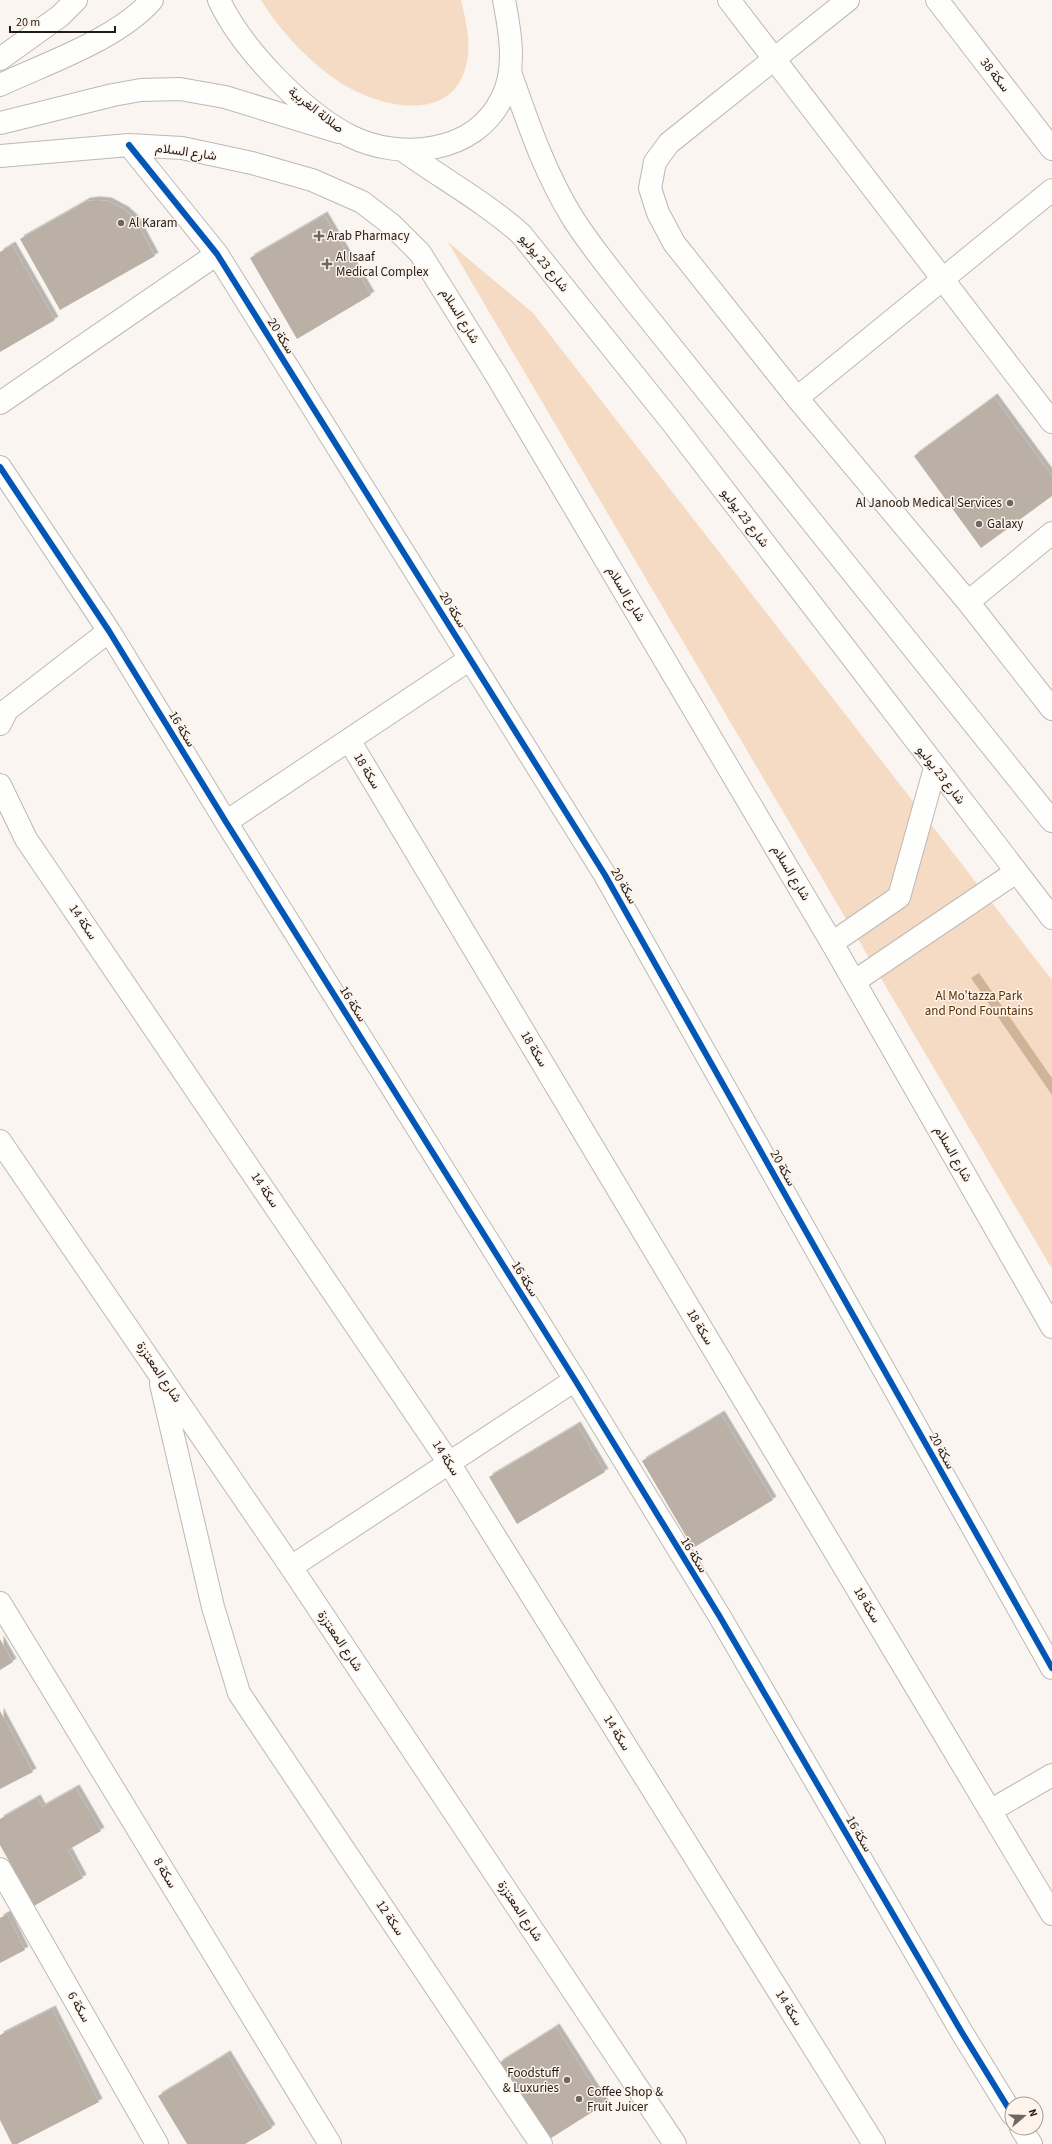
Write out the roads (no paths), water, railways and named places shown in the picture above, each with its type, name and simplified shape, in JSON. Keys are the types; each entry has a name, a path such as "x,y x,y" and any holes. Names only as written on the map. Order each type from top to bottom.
{"street":[{"path":"0,59 60,16 76,0"},
{"path":"0,85 100,39 134,17 152,0"},
{"name":"صلالة الغربية","path":"219,0 224,10 252,50 286,87 318,115 350,136 376,146 404,151 427,149 448,144 472,133 485,121 502,99 510,72 509,27 504,0"},
{"path":"509,27 515,0"},
{"path":"729,0 775,58 1052,422"},
{"path":"848,0 669,142 655,162 650,188 658,213 674,243 797,398 968,602 1052,709"},
{"name":"سكة 38","path":"937,0 1052,149"},
{"path":"510,72 550,177 574,221 633,299 1052,821"},
{"path":"0,123 113,95 141,90 180,90 225,97 350,136"},
{"name":"شارع السلام","path":"0,156 129,145 182,148 252,163 312,180 362,202 392,225 420,253 498,378 855,981 1052,1327"},
{"name":"سكة 20","path":"129,145 217,254 609,882 1052,1668"},
{"name":"شارع 23 يوليو","path":"404,151 445,180 493,210 521,234 671,421 935,768 1052,918"},
{"path":"797,398 1052,190"},
{"path":"0,403 217,254"},
{"name":"سكة 16","path":"0,467 109,631 226,822 575,1380 720,1617 961,2031 1004,2101"},
{"path":"968,602 1052,533"},
{"path":"0,724 7,710 109,631"},
{"path":"226,822 470,659"},
{"name":"سكة 18","path":"349,740 1052,1914"},
{"path":"832,943 899,897 935,768"},
{"name":"سكة 14","path":"0,785 26,839 449,1463 874,2144"},
{"path":"855,981 1016,872"},
{"name":"شارع المعتززة","path":"0,1141 291,1567 675,2144"},
{"name":"سكة 12","path":"158,1371 213,1607 239,1693 541,2144"},
{"path":"291,1567 575,1380"},
{"name":"سكة 8","path":"0,1603 330,2144"},
{"path":"990,1811 1052,1775"},
{"name":"سكة 6","path":"0,1869 157,2144"}],"place":[{"name":"Al Karam","path":"121,223"},
{"name":"Arab Pharmacy","path":"319,236"},
{"name":"Al Isaaf Medical Complex","path":"327,264"},
{"name":"Al Janoob Medical Services","path":"1010,503"},
{"name":"Galaxy","path":"979,524"},
{"name":"Foodstuff & Luxuries","path":"567,2080"},
{"name":"Coffee Shop & Fruit Juicer","path":"579,2099"}],"park label":[{"name":"Al Mo'tazza Park and Pond Fountains","path":"979,1004"}]}
